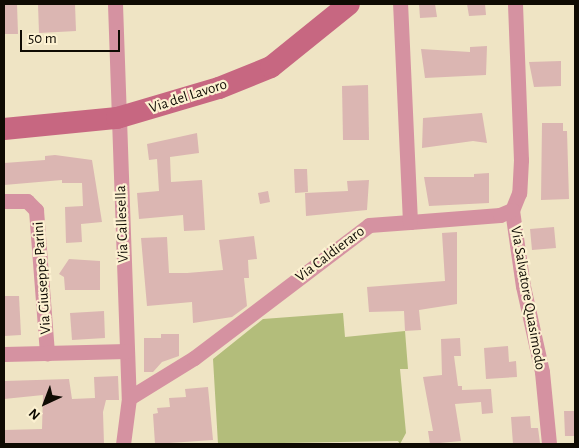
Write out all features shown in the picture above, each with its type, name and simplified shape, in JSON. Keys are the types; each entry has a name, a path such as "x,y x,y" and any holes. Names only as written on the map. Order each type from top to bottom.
{"street":[{"name":"Via Callesella","path":"116,4 118,118 129,398 123,444"},
{"name":"Via del Lavoro","path":"4,129 118,118 210,91 271,67 349,4"},
{"path":"400,4 410,222"},
{"name":"Via Salvatore Quasimodo","path":"515,4 521,160 519,194 512,210 523,286 542,372 549,444"},
{"name":"Via Giuseppe Parini","path":"4,201 27,201 36,210 47,354"},
{"name":"Via Caldieraro","path":"129,398 194,358 369,225 500,215 512,210"},
{"path":"4,354 127,351"}],"green space":[{"path":"343,313 345,337 405,331 408,369 400,369 406,433 400,444 398,441 218,444 213,359 263,319"}],"building":[{"path":"4,4 17,4 18,34 4,34"},
{"path":"38,4 75,4 76,31 39,33"},
{"path":"419,4 435,4 437,17 420,18"},
{"path":"467,4 485,4 486,15 469,16"},
{"path":"487,46 486,75 425,78 421,49 470,52 470,47"},
{"path":"561,61 561,86 534,87 529,62"},
{"path":"368,85 369,140 343,140 342,86"},
{"path":"482,113 487,143 473,141 422,148 423,118"},
{"path":"542,123 563,123 563,131 567,131 569,199 541,200"},
{"path":"197,133 199,153 170,157 171,182 202,180 205,230 184,231 183,215 139,219 137,193 159,191 157,159 149,160 147,144"},
{"path":"55,155 92,160 102,222 81,224 82,242 66,243 65,207 83,206 82,183 62,183 62,180 4,185 4,163 45,160 45,156"},
{"path":"294,169 307,169 308,192 295,193"},
{"path":"489,173 489,203 429,206 424,177 474,177 474,174"},
{"path":"369,180 367,210 306,216 305,193 348,191 347,181"},
{"path":"268,191 270,202 260,204 258,193"},
{"path":"554,227 556,248 532,250 530,229"},
{"path":"457,232 457,304 419,310 421,330 405,331 404,311 369,312 367,287 445,281 442,233"},
{"path":"254,236 257,259 248,260 249,278 244,278 247,306 232,317 193,323 192,302 147,306 141,238 167,237 169,273 187,273 223,270 219,240"},
{"path":"69,259 100,261 100,290 65,290 64,277 59,274"},
{"path":"4,296 19,296 21,335 4,336"},
{"path":"104,311 105,338 72,340 70,313"},
{"path":"161,334 179,334 179,356 162,362 153,372 144,372 144,338 161,338"},
{"path":"460,338 461,356 454,356 458,386 462,386 462,390 491,389 493,413 482,414 481,402 455,404 461,441 430,444 428,431 433,431 423,377 442,375 441,339"},
{"path":"508,346 509,362 516,361 517,377 486,379 484,348"},
{"path":"118,376 119,400 106,400 103,412 104,444 4,444 4,430 42,429 43,395 4,399 4,381 69,379 72,399 95,398 94,377"},
{"path":"208,387 213,440 155,444 153,414 158,413 157,408 170,407 169,398 186,397 185,389"},
{"path":"564,411 575,411 575,436 565,436"},
{"path":"530,416 531,428 538,428 540,443 513,444 511,417"}]}
